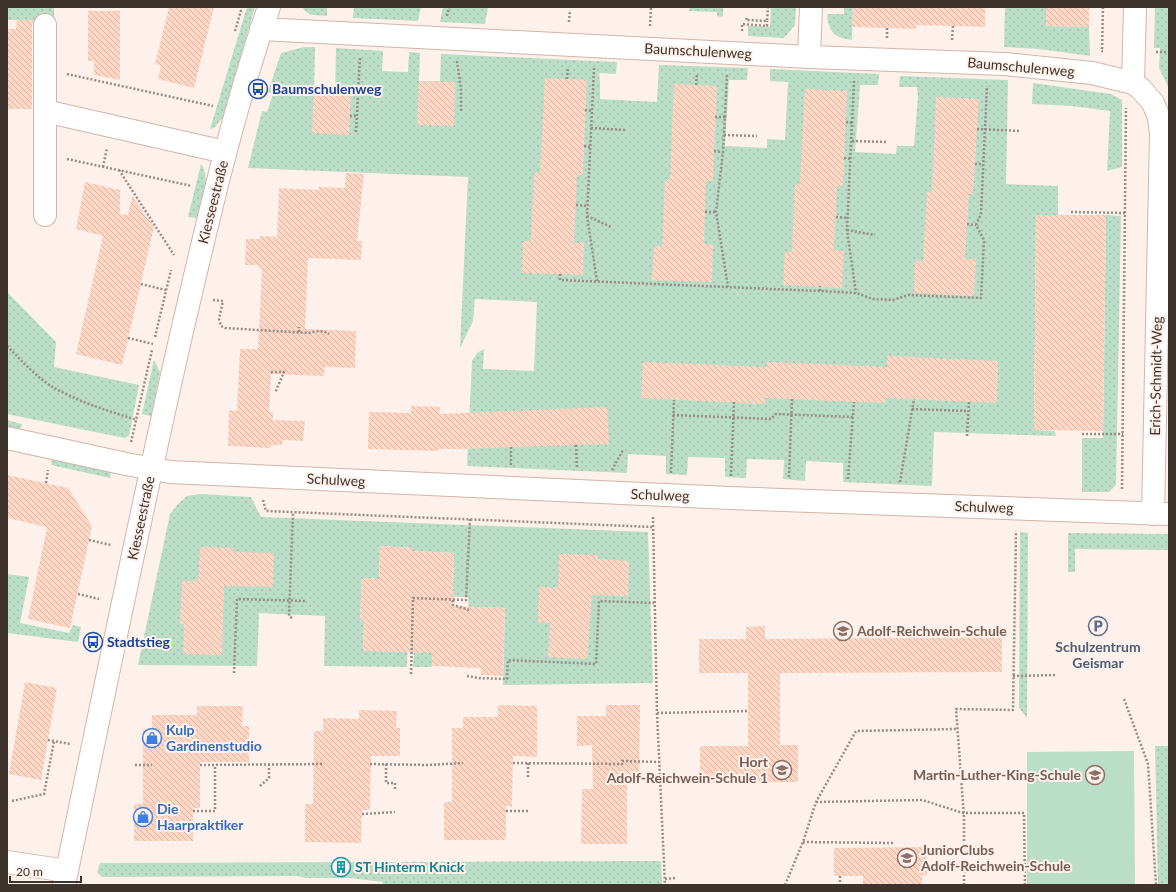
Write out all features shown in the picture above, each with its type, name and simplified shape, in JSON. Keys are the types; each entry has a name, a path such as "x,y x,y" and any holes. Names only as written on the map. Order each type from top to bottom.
{"street":[{"name":"Kiesseestraße","path":"68,881 151,468 188,306 225,152 261,29 269,7"},
{"path":"808,57 811,7"},
{"path":"1133,83 1135,7"},
{"path":"45,25 45,215"},
{"name":"Baumschulenweg","path":"261,29 808,57 1005,64 1092,73 1133,83"},
{"name":"Erich-Schmidt-Weg","path":"1133,83 1141,89 1153,103 1159,117 1161,134 1161,514"},
{"name":"Kiesseestraße","path":"45,111 225,152"},
{"name":"Schulweg","path":"7,438 120,463 170,472 654,495 1161,514"},
{"path":"7,862 68,881"}],"path":[{"path":"746,18 746,20 767,21 768,7"},
{"path":"356,132 360,48 359,34"},
{"path":"454,39 461,89 461,112"},
{"path":"595,46 587,216 597,281"},
{"path":"728,52 723,152 716,212 728,287"},
{"path":"855,58 847,230 856,293"},
{"path":"976,225 981,214 988,64"},
{"path":"45,69 214,106"},
{"path":"1122,512 1126,98 1133,83"},
{"path":"585,110 592,111"},
{"path":"350,116 357,116"},
{"path":"715,117 725,117"},
{"path":"846,122 852,123"},
{"path":"591,128 626,130"},
{"path":"977,129 1021,131"},
{"path":"724,135 758,136"},
{"path":"852,140 886,142"},
{"path":"584,146 590,147"},
{"path":"714,151 723,152"},
{"path":"45,154 192,186"},
{"path":"844,158 851,159"},
{"path":"975,164 983,164"},
{"path":"119,170 142,208 174,255"},
{"path":"576,205 588,206"},
{"path":"705,212 716,212"},
{"path":"1071,212 1125,213"},
{"path":"587,216 611,227"},
{"path":"836,217 848,218"},
{"path":"967,224 976,225"},
{"path":"560,274 560,280 856,293 873,299 893,300 908,295 981,298 984,240 976,225"},
{"path":"847,230 875,235"},
{"path":"141,284 166,290"},
{"path":"820,286 820,291"},
{"path":"206,300 223,301 219,319 221,326 225,328 309,333 317,331 326,332 329,334"},
{"path":"299,332 300,327"},
{"path":"128,338 153,344"},
{"path":"7,346 27,367 50,385 71,397 136,420 161,424"},
{"path":"271,372 284,372 275,393"},
{"path":"789,480 792,399"},
{"path":"671,475 674,400"},
{"path":"897,504 914,400"},
{"path":"731,477 734,402"},
{"path":"848,482 854,402"},
{"path":"967,436 968,402"},
{"path":"912,409 968,411"},
{"path":"673,415 771,419 776,414 853,417"},
{"path":"1082,434 1122,434"},
{"path":"258,476 266,511 653,527"},
{"path":"654,495 654,603 657,713 665,885"},
{"path":"964,885 964,817 956,729 956,709 1013,710 1016,508"},
{"path":"292,618 289,616 293,512"},
{"path":"411,674 414,598 466,600 470,519"},
{"path":"89,540 112,545"},
{"path":"78,594 99,599"},
{"path":"234,673 237,598 307,601"},
{"path":"453,600 453,605 469,610"},
{"path":"467,676 507,679 508,660 596,664 599,601 654,603"},
{"path":"1013,676 1056,675"},
{"path":"1124,699 1148,764 1156,885"},
{"path":"657,713 748,711"},
{"path":"785,885 803,842 816,802 856,731 956,729"},
{"path":"12,800 44,794 54,741"},
{"path":"513,763 622,764 622,762 659,762"},
{"path":"370,764 428,765 463,763"},
{"path":"528,763 528,777"},
{"path":"200,765 323,764"},
{"path":"386,764 386,783 395,783 395,789"},
{"path":"135,765 152,765"},
{"path":"193,811 215,811 215,765"},
{"path":"260,786 269,778 269,765"},
{"path":"816,802 922,800 963,813 1024,813 1025,885"},
{"path":"506,811 528,811"},
{"path":"362,814 395,812"},
{"path":"803,842 893,843"},
{"path":"840,876 840,885"},
{"path":"665,879 675,878"}],"green space":[{"path":"7,7 54,7 54,20 7,20"},
{"path":"247,7 255,7 223,117 215,127 210,129"},
{"path":"302,7 327,7 327,16 310,14"},
{"path":"354,7 421,7 418,21 353,18"},
{"path":"443,7 488,7 485,24 440,22"},
{"path":"690,7 723,7 723,17 717,16 717,12 689,11"},
{"path":"771,7 796,7 795,25 784,38 748,36 748,26 770,27"},
{"path":"844,7 853,7 852,40 837,36 831,30 829,25 827,14 844,14"},
{"path":"1005,7 1046,7 1046,26 1089,27 1090,56 1039,49 1004,47"},
{"path":"1155,7 1169,7 1169,89 1159,68 1160,48 1154,48"},
{"path":"304,47 315,47 314,90 335,90 336,48 383,51 382,71 408,72 409,52 420,53 419,81 440,81 441,54 617,62 616,74 599,73 600,99 657,102 659,65 748,68 747,80 729,80 725,146 767,148 767,139 785,140 788,82 770,81 770,69 879,74 878,85 860,85 855,152 896,154 897,146 914,146 918,96 917,87 899,87 900,76 1008,80 1006,184 1058,186 1058,215 1036,215 1034,420 1034,430 1055,431 1056,436 934,432 932,486 843,482 843,463 806,461 805,481 783,479 784,460 747,459 746,478 725,477 725,458 688,457 687,475 666,474 666,456 628,454 627,473 467,466 472,361 477,353 484,349 483,369 534,371 537,302 475,299 473,321 460,348 468,177 248,168 262,111 267,112 273,94 268,92 281,53"},
{"path":"1033,83 1111,94 1122,100 1122,167 1107,171 1110,111 1072,106 1032,104"},
{"path":"201,164 206,177 205,191 197,218 188,217"},
{"path":"1106,215 1121,216 1116,485 1109,492 1082,492 1082,438 1103,438"},
{"path":"7,292 56,342 54,367 139,385 129,436 124,438 7,414"},
{"path":"154,360 160,372 151,416 142,414"},
{"path":"7,420 22,424 20,431 7,428"},
{"path":"52,459 111,472 110,478 51,465"},
{"path":"201,494 251,497 261,517 648,532 653,683 503,685 505,608 469,607 468,597 425,596 453,587 454,553 413,551 413,548 380,546 379,579 362,578 360,621 364,621 363,650 408,636 407,667 324,666 325,616 259,613 257,666 138,665 170,514 187,496"},
{"path":"1020,532 1028,533 1027,718 1019,708"},
{"path":"1068,533 1169,534 1169,550 1075,549 1075,572 1068,572"},
{"path":"7,574 29,577 20,623 69,633 73,625 81,627 78,642 7,633"},
{"path":"416,605 434,606 432,667 413,667"},
{"path":"1155,746 1169,746 1169,885 1158,885"},
{"name":"Martin-Luther-King-Schule","path":"1134,751 1135,885 1027,885 1027,752"},
{"path":"661,861 662,885 382,885 383,882 350,878 306,878 297,876 102,877 97,872 100,863"}],"building":[{"path":"169,7 214,7 194,88 158,79 161,66 155,64"},
{"path":"853,7 985,7 985,27 916,25 916,29 852,27"},
{"path":"1046,7 1089,7 1089,27 1046,26"},
{"path":"88,11 120,11 120,80 94,75 94,61 88,61"},
{"path":"17,20 34,20 32,25 32,109 7,109 7,29 16,29"},
{"path":"545,78 587,80 583,175 577,175 574,243 584,243 583,275 522,273 523,241 531,241 534,173 540,173"},
{"path":"419,81 455,82 454,126 417,125"},
{"path":"674,84 717,86 713,181 706,181 704,244 713,245 712,282 652,280 654,246 662,246 665,180 670,180"},
{"path":"805,89 847,91 843,186 837,186 834,250 844,251 842,288 783,285 785,252 792,252 795,184 800,184"},
{"path":"314,90 351,91 349,135 312,133"},
{"path":"936,97 979,99 973,194 969,194 965,259 976,259 974,296 914,293 915,261 923,261 927,192 932,192"},
{"path":"346,173 364,174 357,241 362,241 361,260 308,258 305,329 356,331 355,368 325,367 324,376 271,374 269,412 273,412 273,420 305,421 303,441 283,440 282,445 271,445 271,448 228,446 229,410 237,411 240,349 258,349 262,269 259,268 259,265 245,265 246,239 260,239 260,236 277,237 279,188 319,190 319,187 345,188"},
{"path":"85,182 120,190 120,214 128,215 132,196 154,227 122,365 76,354 103,236 76,229"},
{"path":"1036,215 1106,215 1103,431 1034,430"},
{"path":"887,356 998,361 997,403 886,398 885,403 765,398 765,404 641,398 643,362 766,367 767,362 887,367"},
{"path":"411,406 440,407 439,414 607,407 609,444 438,449 438,451 368,449 369,412 411,413"},
{"path":"7,475 68,488 92,526 70,628 28,619 47,527 7,518"},
{"path":"380,546 413,548 413,551 454,553 453,606 505,608 503,676 481,675 481,668 432,666 432,653 363,651 364,621 360,621 362,578 379,579"},
{"path":"200,547 233,548 233,552 274,553 273,587 224,586 222,655 183,654 184,624 180,624 182,581 198,581"},
{"path":"559,554 598,555 598,559 629,561 628,596 592,595 587,659 548,657 550,623 538,622 539,587 558,588"},
{"path":"765,626 765,639 1002,637 1002,672 780,673 780,745 798,745 798,782 700,783 700,746 748,746 748,673 699,673 699,639 746,639 746,627"},
{"path":"25,682 57,688 41,780 9,774"},
{"path":"498,705 537,706 537,757 513,756 512,807 506,806 506,840 444,840 444,802 452,802 452,728 463,728 463,717 498,717"},
{"path":"606,705 640,705 639,784 627,784 627,844 581,844 582,789 593,789 592,745 577,746 577,716 606,716"},
{"path":"197,706 243,706 242,726 249,726 249,762 200,762 200,808 193,808 193,841 134,841 134,804 143,804 143,729 152,729 152,715 197,715"},
{"path":"359,710 397,711 396,728 400,728 400,756 371,756 370,810 362,810 361,843 305,842 305,804 313,804 314,731 323,731 323,718 359,719"},
{"path":"927,847 927,876 922,875 922,885 863,885 863,876 834,876 834,848"}],"place":[{"name":"Baumschulenweg","path":"258,89"},
{"name":"Schulzentrum Geismar","path":"1098,626"},
{"name":"Adolf-Reichwein-Schule","path":"843,631"},
{"name":"Stadtstieg","path":"93,642"},
{"name":"Kulp Gardinenstudio","path":"152,738"},
{"name":"Hort Adolf-Reichwein-Schule 1","path":"782,770"},
{"name":"Martin-Luther-King-Schule","path":"1095,775"},
{"name":"Die Haarpraktiker","path":"143,817"},
{"name":"JuniorClubs Adolf-Reichwein-Schule","path":"907,858"},
{"name":"ST Hinterm Knick","path":"341,867"}]}
